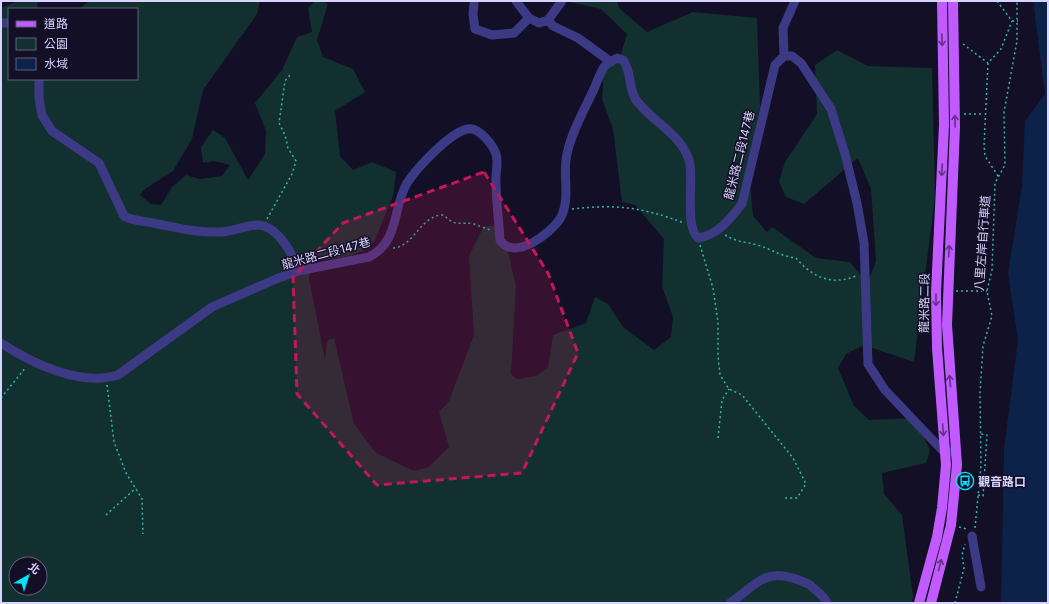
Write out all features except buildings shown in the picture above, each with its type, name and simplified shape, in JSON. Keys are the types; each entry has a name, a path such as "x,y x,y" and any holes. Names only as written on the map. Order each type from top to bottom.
{"main road":[{"name":"龍米路二段","path":"919,603 937,537 942,508 946,466 936,334 936,292 944,125 942,1"},
{"name":"龍米路二段","path":"931,603 951,525 956,480 956,452 949,363 948,291 955,114 953,1"}],"street":[{"path":"516,1 529,18 539,23 548,20 562,1"},
{"path":"795,1 783,28 784,56 792,56 801,64 831,109 845,154 857,203 864,244 868,364 885,390 944,452 956,452"},
{"path":"475,2 473,14 476,29 492,35 514,33 529,18"},
{"path":"548,20 553,26 578,38 610,62 617,58 623,60 628,67 635,98 684,148 690,162 692,177 691,226 693,234 698,238"},
{"name":"龍米路二段147巷","path":"698,238 706,237 716,230 730,219 742,204 774,70 778,60 784,56"},
{"name":"龍米路二段147巷","path":"106,379 118,375 212,307 298,271 370,257 385,246 394,226 407,184 415,173 449,139 461,131 470,129 480,133 496,155 496,182 500,240 504,246 520,249 533,243 550,229 560,217 563,210 566,199 565,169 567,152 601,73 610,62"},
{"path":"39,80 39,99 42,114 52,131 99,163 124,216 132,220 200,231 220,232 252,225 263,226 278,236 294,258 298,271"},
{"path":"1,343 31,361 61,372 106,379"},
{"path":"973,534 981,586"},
{"path":"730,603 761,579 774,574 785,575 808,583 825,598 827,603"}],"path":[{"path":"997,1 1012,21"},
{"name":"八里左岸自行車道","path":"955,603 964,568 963,548 973,534 978,495 981,434 980,393 983,368 983,346 992,316 987,291 992,270 995,183 1005,165 1004,112 1015,61 1018,21 1017,1"},
{"path":"1012,21 1018,21"},
{"path":"998,176 985,156 984,114 988,63 1001,49 1012,21"},
{"path":"953,44 965,44 988,63"},
{"path":"263,226 292,174 296,161 288,148 285,135 279,123 285,81 290,75"},
{"path":"955,114 984,114"},
{"path":"563,210 599,206 627,207 658,213 691,226"},
{"path":"385,246 395,248 409,240 424,224 437,215 444,215 450,222 461,225 472,224 500,233"},
{"path":"716,230 737,242 758,245 783,257 796,258 807,272 825,280 851,278 865,271"},
{"path":"698,238 713,288 718,322 718,356 720,375 729,389 742,395 793,458 806,484 797,498 784,498"},
{"path":"948,291 987,291"},
{"path":"1,398 31,361"},
{"path":"106,379 114,442 126,472 142,499 143,534"},
{"path":"718,438 722,400 729,389"},
{"path":"978,495 983,496 987,434 981,434"},
{"path":"106,515 136,488"},
{"path":"951,525 973,534"}],"highlighted area":[{"path":"484,172 548,273 578,353 522,473 377,485 297,394 293,277 343,223"}],"green space":[{"path":"17,1 38,1 37,8 8,8 8,80 138,80 138,8 80,8 89,1 260,1 257,14 203,90 192,139 173,171 145,189 140,195 151,204 161,205 172,187 186,175 200,179 222,176 230,165 214,161 203,163 201,147 213,130 225,138 248,180 265,154 266,131 255,103 282,70 297,37 312,32 308,8 315,1 323,1 328,4 317,40 323,57 353,69 365,92 335,111 340,156 353,170 372,162 396,172 393,196 374,242 368,247 354,254 314,261 309,278 325,360 327,341 334,338 354,424 376,453 414,471 429,467 449,447 439,412 449,401 474,335 469,256 484,226 496,226 506,244 516,286 511,374 517,379 536,376 548,368 553,335 586,323 595,297 608,304 623,327 654,350 671,337 673,317 662,286 664,239 635,205 622,202 613,129 602,99 604,70 620,57 627,34 601,9 566,1 617,1 619,8 647,32 693,12 757,18 760,106 748,162 753,216 767,232 772,227 816,258 850,262 863,278 870,277 876,261 871,189 858,158 804,204 786,197 779,182 785,162 817,114 815,65 837,50 868,66 932,68 935,197 914,362 864,345 846,354 838,368 854,406 869,420 916,418 930,451 926,463 882,473 884,494 902,515 913,596 912,603 1,603 1,8"}],"water":[{"path":"1033,1 1048,1 1048,603 1001,603 1004,449 1018,340 1008,274 1022,185 1025,121 1045,94"}],"place":[{"name":"觀音路口","path":"965,481"}]}
